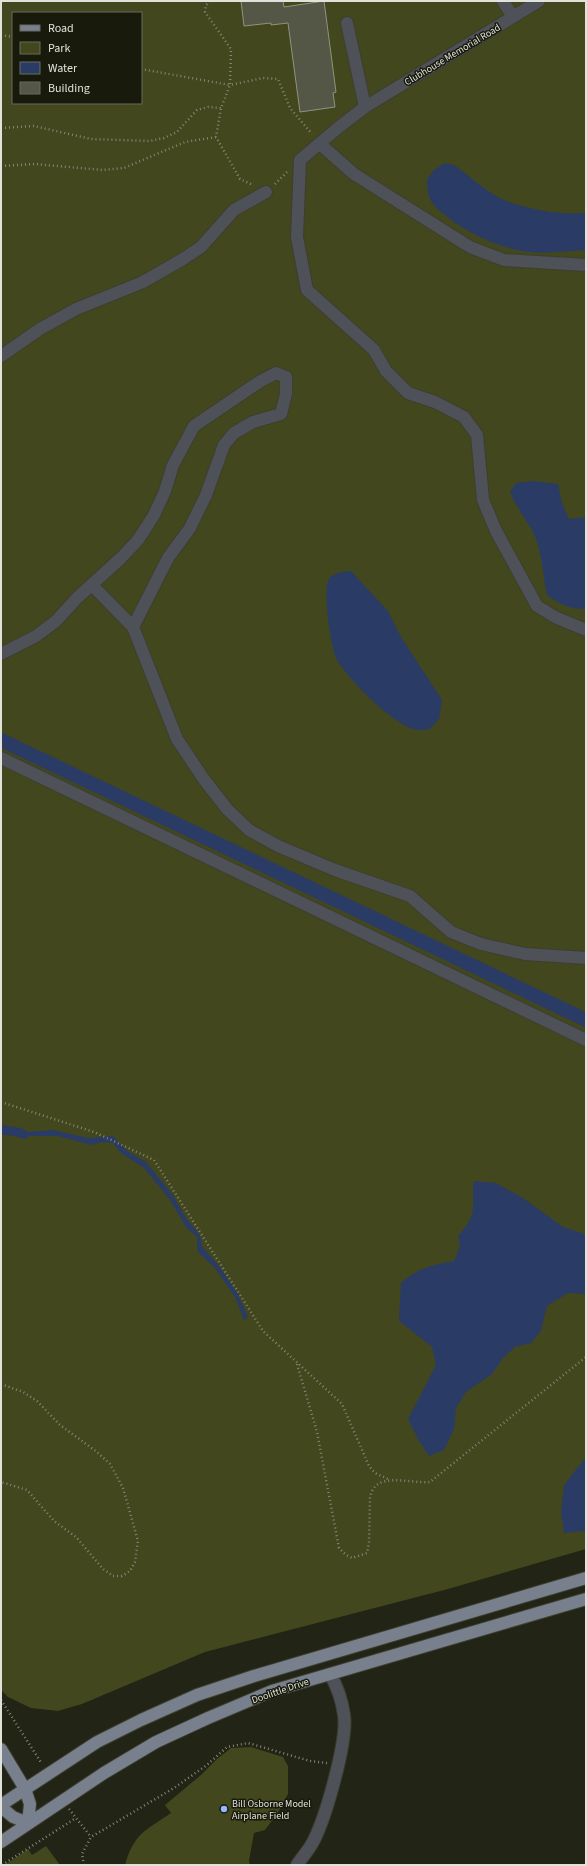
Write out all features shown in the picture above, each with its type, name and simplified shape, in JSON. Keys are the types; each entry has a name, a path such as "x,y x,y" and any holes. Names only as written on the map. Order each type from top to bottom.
{"main road":[{"name":"Doolittle Drive","path":"1,1806 97,1742 197,1695 262,1674 586,1578"},
{"name":"Doolittle Drive","path":"1,1842 104,1773 156,1742 272,1691 586,1599"},
{"path":"1,1749 25,1789 30,1804 28,1823 13,1817 1,1806"}],"street":[{"path":"503,1 513,17"},
{"name":"Clubhouse Memorial Road","path":"300,160 365,107 539,1"},
{"path":"347,23 365,107"},
{"path":"320,144 354,174 470,246 504,260 586,265"},
{"path":"300,160 297,237 307,290 374,350 386,371 408,393 435,402 464,417 477,435 483,500 496,531 536,606 555,617 586,630"},
{"path":"1,356 40,329 76,309 143,282 183,259 201,247 234,210 266,192"},
{"path":"1,654 36,636 56,621 77,598 138,540 154,515 165,491 173,465 194,426 270,376 276,373 286,377 286,394 281,414 254,422 240,429 234,433 224,445 206,495 190,528 168,558 133,627"},
{"path":"92,585 133,627 177,739 203,778 227,809 249,830 278,846 335,870 410,896 451,932 481,944 525,954 586,958"},
{"path":"1,758 586,1040"},
{"path":"296,1865 314,1840 332,1789 344,1732 344,1715 336,1685 330,1674"}],"path":[{"path":"210,1 206,5 205,12 232,49 230,85 221,108 216,137 240,179 266,192 300,160"},
{"path":"1,35 12,37"},
{"path":"142,69 230,85 263,78 278,79 290,108 320,144"},
{"path":"1,128 34,126 91,139 150,141 164,138 177,132 197,110 208,107 221,108"},
{"path":"1,166 34,164 103,170 124,168 185,142 216,137"},
{"path":"1,1102 94,1132 154,1160 263,1331 342,1404 369,1466 375,1472 388,1479 412,1482 430,1482 586,1357"},
{"path":"297,1363 318,1439 338,1548 346,1555 352,1558 367,1552 369,1543 369,1508 371,1491 380,1482 388,1479"},
{"path":"1,1384 23,1392 36,1401 60,1425 97,1452 110,1464 123,1488 138,1541 135,1562 130,1571 122,1576 114,1576 103,1569 76,1537 54,1521 27,1490 1,1482"},
{"path":"1,1700 35,1751"},
{"path":"84,1865 82,1854 91,1837 174,1788 207,1765 227,1747 248,1743 284,1752 310,1761 337,1764"},
{"path":"2,1865 75,1818 91,1837"}],"green space":[{"path":"1,1 586,1 586,1549 448,1589 205,1652 82,1704 58,1711 31,1708 8,1697 1,1690"},
{"name":"Bill Osborne Model Airplane Field","path":"251,1747 283,1757 288,1766 288,1794 277,1814 265,1830 254,1833 249,1861 250,1865 125,1865 128,1854 137,1839 147,1829 171,1813 165,1805 231,1748"},
{"path":"46,1846 60,1865 5,1865 28,1849 32,1855"}],"water":[{"path":"445,163 454,165 497,197 514,204 555,212 586,213 586,250 545,253 519,250 492,242 454,222 432,203 429,197 427,179 434,170"},
{"path":"534,481 558,484 562,503 569,519 586,517 586,609 565,605 547,595 541,557 535,536 515,504 510,492 516,483"},
{"path":"351,571 388,611 401,637 442,700 439,719 430,729 417,730 407,727 396,720 373,701 351,679 337,660 332,644 328,619 326,594 327,585 329,579 333,575"},
{"path":"1,1125 21,1128 28,1132 53,1130 88,1138 113,1136 127,1151 146,1162 172,1194 186,1218 200,1235 202,1246 219,1266 238,1294 248,1317 244,1320 235,1297 215,1268 199,1253 197,1249 197,1237 186,1227 170,1200 144,1168 121,1153 113,1143 102,1142 92,1145 57,1136 28,1136 27,1139 1,1135"},
{"path":"474,1181 496,1183 523,1198 563,1227 582,1233 586,1236 586,1294 568,1293 547,1306 541,1331 531,1343 515,1347 503,1358 492,1374 466,1392 456,1408 454,1429 444,1450 429,1456 419,1441 408,1419 436,1365 432,1347 399,1321 401,1283 419,1271 432,1266 454,1261 460,1246 458,1236 468,1223 473,1212"},
{"path":"586,1457 586,1531 564,1533 561,1512 564,1485"}],"building":[{"path":"241,1 283,1 284,7 324,1 336,92 333,93 335,107 300,112 288,23 244,26"}],"waterway":[{"path":"1,740 586,1020"}],"place":[{"name":"Bill Osborne Model Airplane Field","path":"224,1809"}]}
